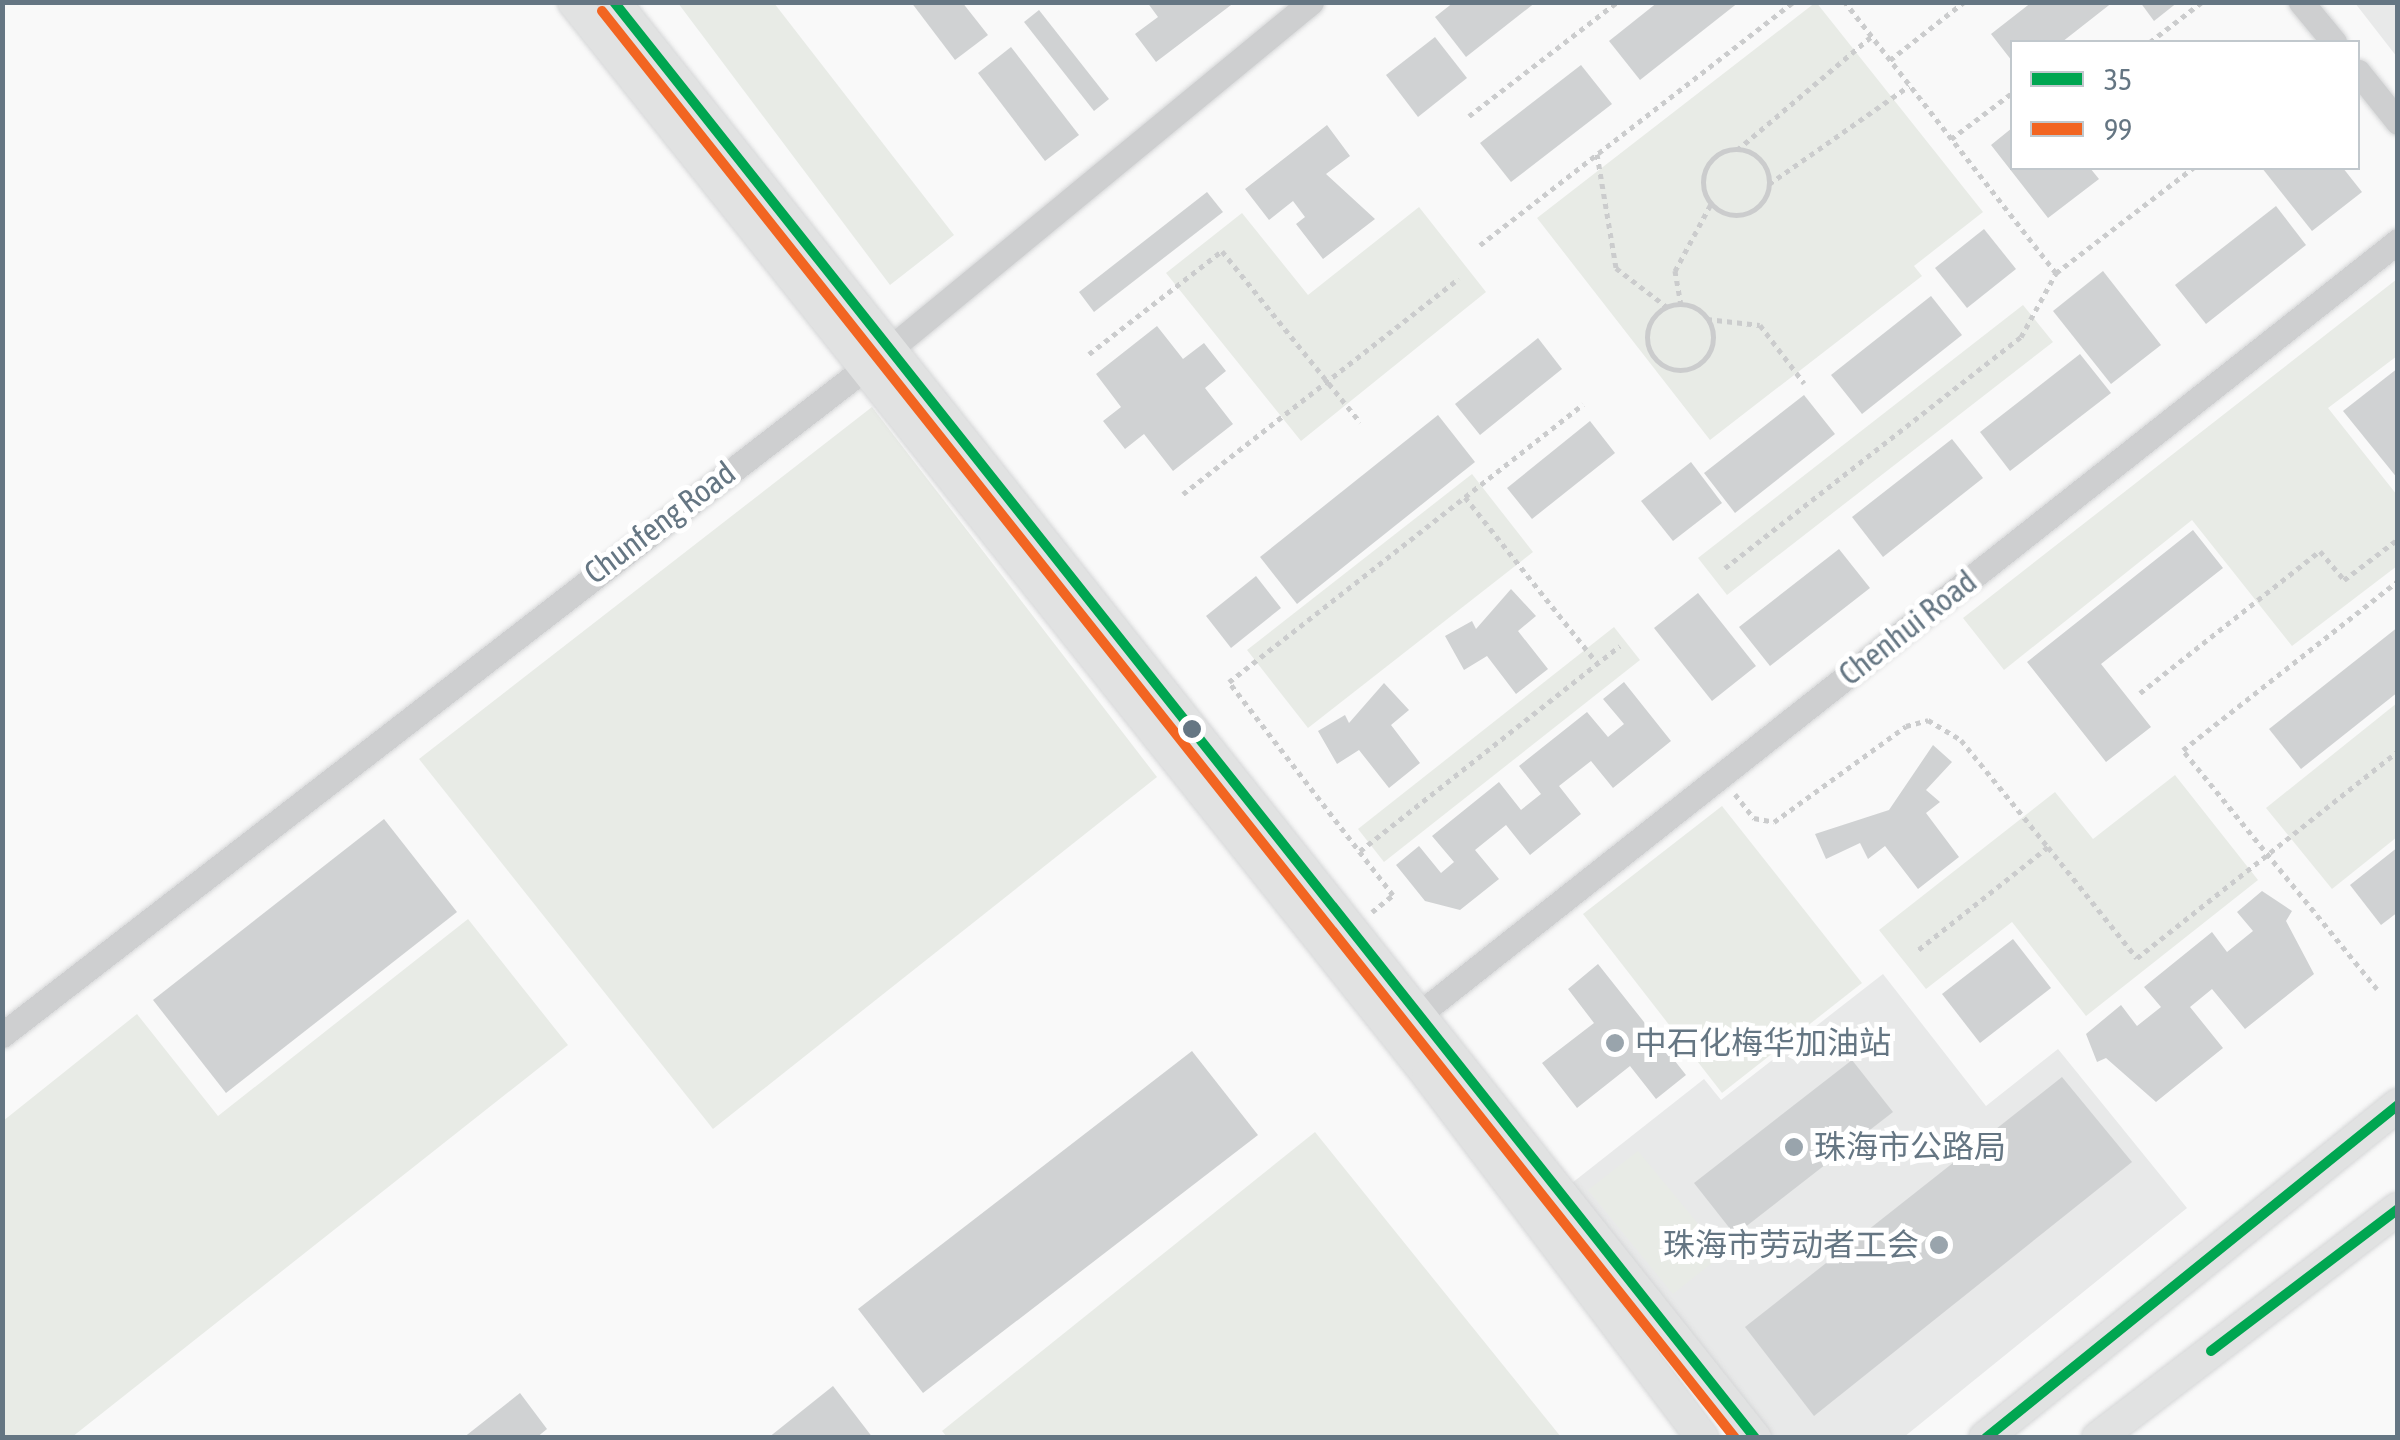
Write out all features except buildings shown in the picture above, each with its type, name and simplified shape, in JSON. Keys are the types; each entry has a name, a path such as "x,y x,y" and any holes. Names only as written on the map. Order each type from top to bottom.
{"main road":[{"path":"574,2 879,357 1350,929 1755,1438"},
{"path":"614,2 879,357 1703,1438"},
{"path":"1985,1438 2398,1105"},
{"path":"2098,1438 2398,1209"}],"street":[{"name":"Chunfeng Road","path":"2,1035 879,357 1311,2"},
{"path":"2302,2 2332,40"},
{"path":"2360,74 2398,122"},
{"name":"Chenhui Road","path":"1418,1015 2398,241"}],"path":[{"path":"1470,116 1616,2"},
{"path":"1480,245 1793,2"},
{"path":"1845,2 2056,273"},
{"path":"1890,60 1964,2"},
{"path":"2153,40 2202,2"},
{"path":"1681,304 1675,272 1711,204 1704,172 1737,150 1872,36"},
{"path":"1711,204 1742,215 1769,184 1910,85"},
{"path":"1951,138 2010,94"},
{"path":"1737,150 1764,164 1769,184"},
{"path":"1598,154 1616,268 1666,308"},
{"path":"1726,568 2021,337 2056,273 2189,170"},
{"path":"1089,354 1222,252 1360,422"},
{"path":"1183,494 1459,278"},
{"path":"1707,319 1705,358 1674,370 1655,359 1647,338 1666,308 1681,304 1707,319 1760,326 1804,384"},
{"path":"1350,929 1393,895 1229,682 1583,404"},
{"path":"1465,497 1598,664"},
{"path":"2140,693 2320,551 2344,580 2398,539"},
{"path":"2377,989 2183,750 2398,580"},
{"path":"1360,852 1620,646"},
{"path":"1720,776 1754,818 1774,822 1887,738 1928,720 1961,740 2136,958 2398,751"},
{"path":"1916,951 2048,847"}],"shaded area":[{"path":"1816,2 1983,212 1914,266 1922,276 1710,440 1537,218"},
{"path":"678,3 774,3 954,235 890,285"},
{"path":"2355,3 2397,3 2397,57"},
{"path":"1419,207 1486,292 1301,441 1166,273 1242,213 1308,295"},
{"path":"2397,279 2397,356 2328,408 2397,495 2397,566 2292,646 2192,520 2004,670 1963,618"},
{"path":"2023,305 2053,342 1727,595 1698,558"},
{"path":"872,407 1157,777 713,1129 419,759"},
{"path":"1472,474 1533,552 1308,728 1247,650"},
{"path":"1614,627 1640,660 1384,862 1358,829"},
{"path":"2397,703 2397,837 2332,889 2266,808"},
{"path":"2175,775 2258,880 2086,1016 2012,922 1926,989 1879,930 2055,792 2093,839"},
{"path":"1722,806 1862,983 1722,1093 1583,914"},
{"path":"468,919 568,1045 72,1437 3,1437 3,1121 137,1014 218,1116"},
{"path":"1883,974 1986,1106 2058,1049 2187,1208 1904,1437 1774,1438 1572,1183 1704,1079 1721,1100"},
{"path":"1315,1132 1561,1437 947,1437 942,1431"},
{"path":"1638,1151 1723,1254 1673,1294 1588,1190"}],"transit line":[{"name":"35","path":"614,2 1755,1438"},
{"name":"99","path":"602,11 1735,1438"},
{"name":"35","path":"1986,1438 2398,1105"},
{"name":"35","path":"2211,1351 2398,1209"}],"place":[{"name":"中石化梅华加油站","path":"1615,1043"},
{"name":"珠海市公路局","path":"1794,1147"},
{"name":"珠海市劳动者工会","path":"1939,1245"}]}
